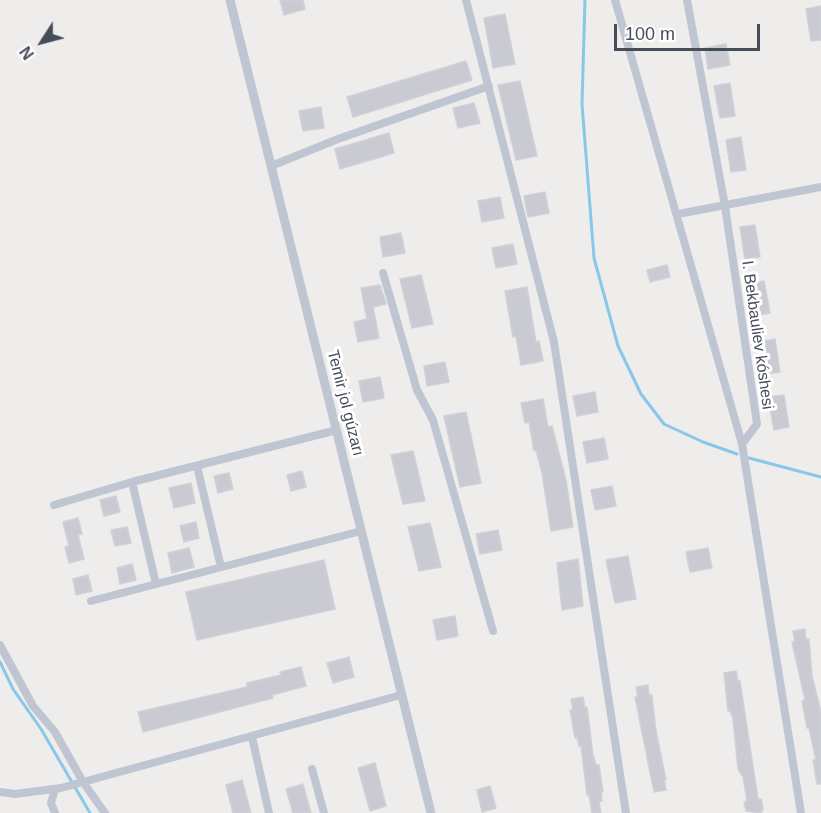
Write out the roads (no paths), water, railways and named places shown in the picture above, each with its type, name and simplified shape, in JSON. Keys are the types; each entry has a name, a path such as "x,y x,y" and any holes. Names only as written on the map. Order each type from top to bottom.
{"street":[{"path":"466,0 554,342 626,813"},
{"path":"615,0 742,444 801,813"},
{"name":"I. Bekbauliev kóshesi","path":"687,0 725,206 756,424 742,444"},
{"name":"Temir jol gúzarı","path":"232,1 431,813"},
{"path":"271,166 338,139 489,86"},
{"path":"678,214 821,187"},
{"path":"383,273 417,390 433,420 493,631"},
{"path":"54,505 132,482 337,430"},
{"path":"197,466 221,567"},
{"path":"132,482 156,584"},
{"path":"91,601 361,531"},
{"path":"0,645 33,706 55,732 83,783 105,813"},
{"path":"0,792 58,789 83,783 401,695"},
{"path":"252,737 269,813"},
{"path":"312,769 324,813"},
{"path":"55,813 51,803 58,789"}],"waterway":[{"path":"585,0 582,104 594,258 618,346 641,394 664,424 703,442 737,454"},
{"path":"749,458 821,477"},
{"path":"0,662 13,689 41,729 90,813"}]}
